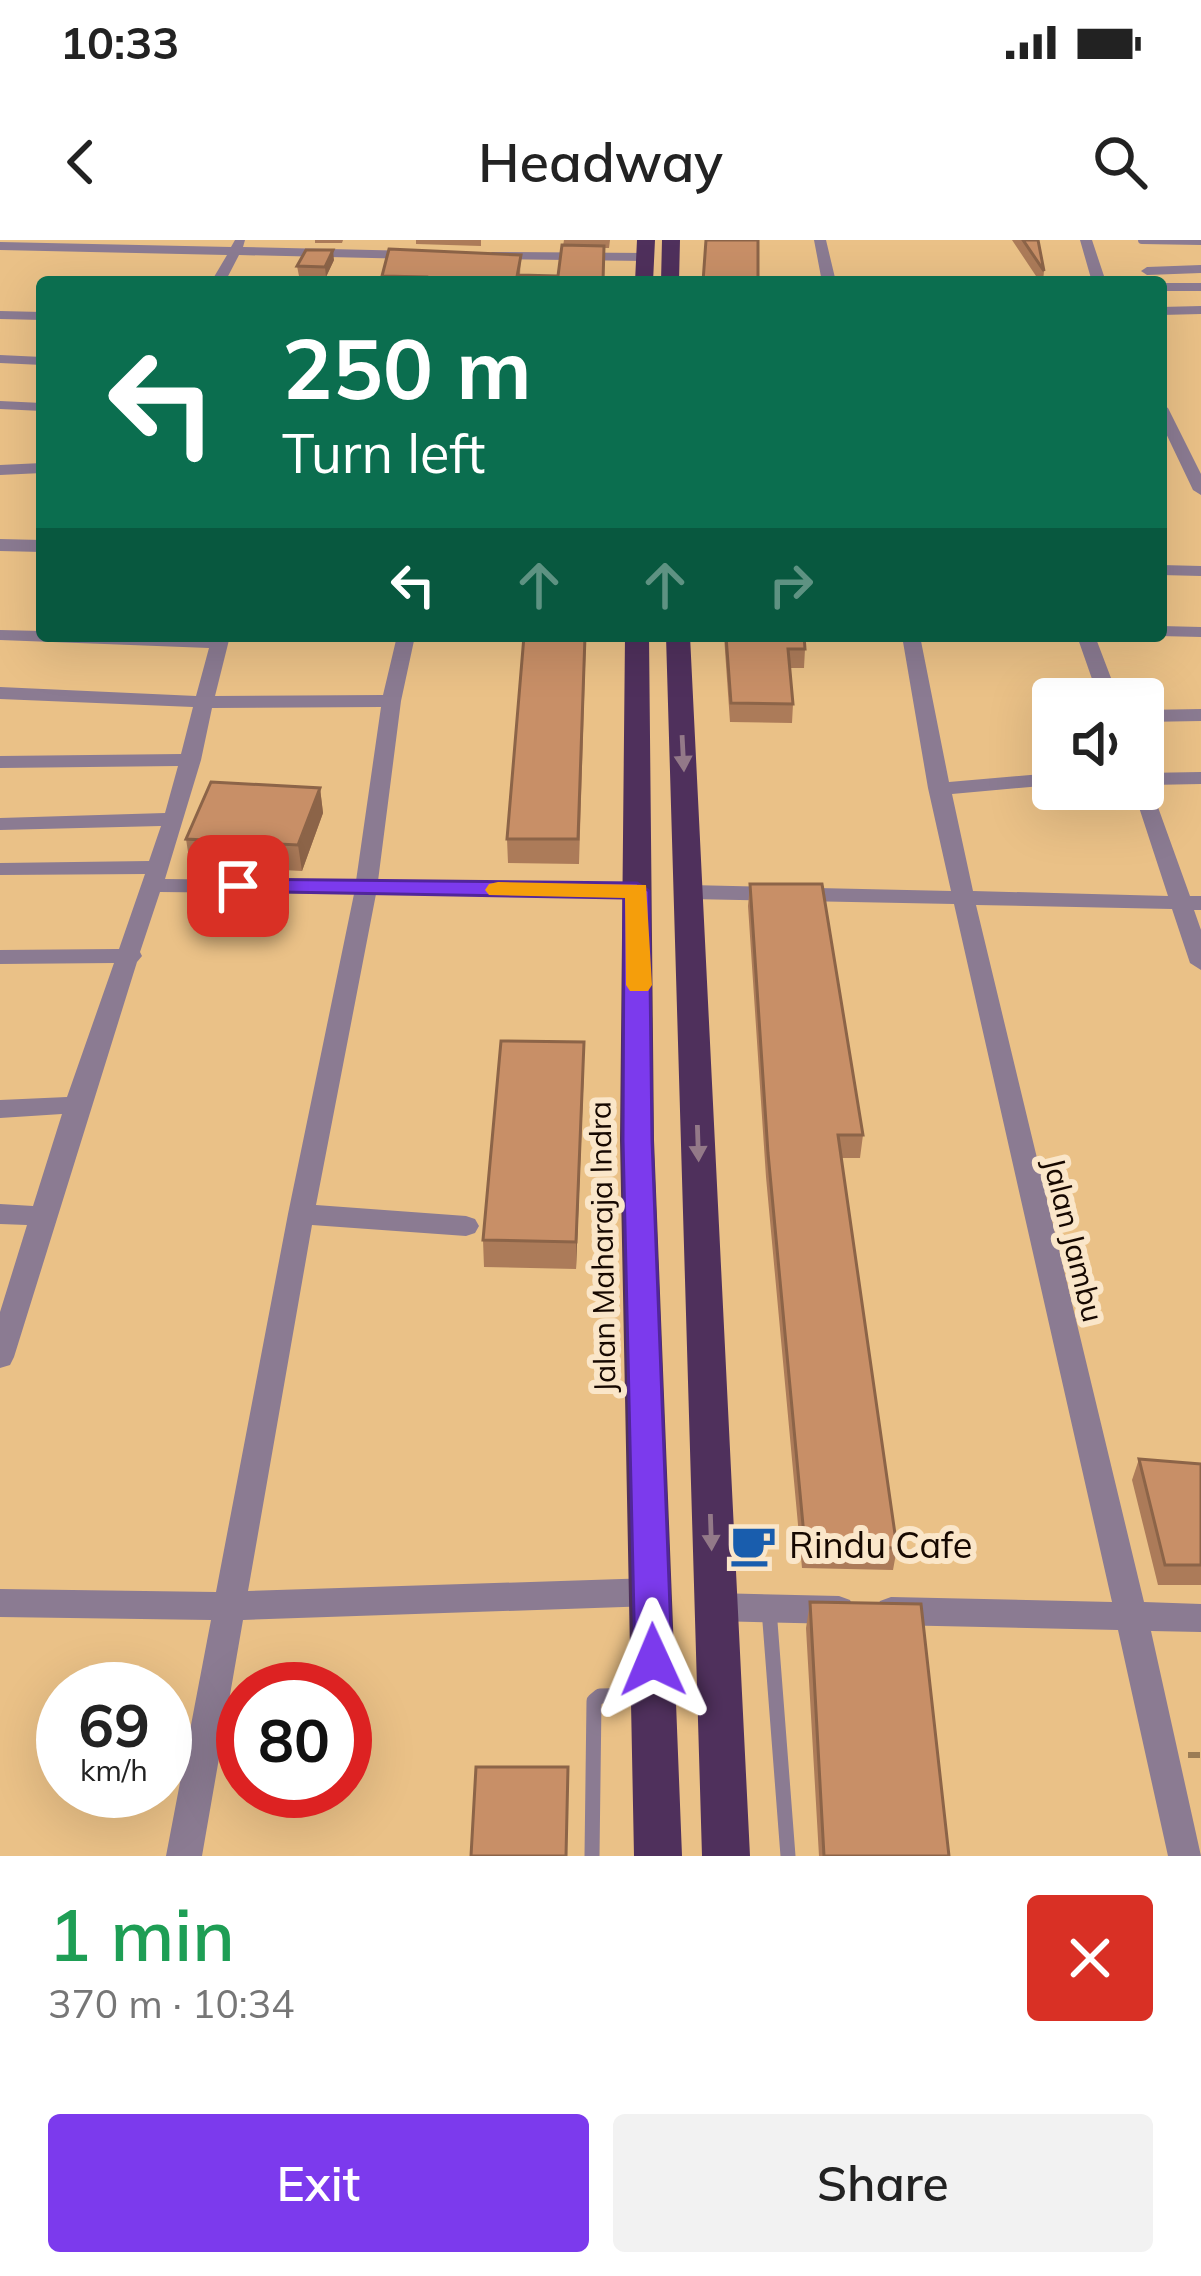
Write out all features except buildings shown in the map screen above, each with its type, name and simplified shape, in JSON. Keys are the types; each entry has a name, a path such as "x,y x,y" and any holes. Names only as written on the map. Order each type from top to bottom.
{"highway":[{"path":"670,276 671,240"},
{"name":"Jalan Maharaja Indra","path":"637,642 637,1140 658,1856"},
{"path":"678,642 726,1856"},
{"path":"640,1013 694,1014"}],"street":[{"path":"820,240 828,276"},
{"path":"1086,240 1097,276"},
{"path":"0,246 238,246 435,256"},
{"path":"221,276 238,246"},
{"path":"482,256 646,249"},
{"path":"1147,271 1201,269"},
{"path":"1173,270 1184,287"},
{"path":"1167,287 1201,286"},
{"path":"1167,311 1201,310"},
{"path":"0,315 36,316"},
{"path":"0,359 36,361"},
{"path":"0,405 36,407"},
{"path":"1167,422 1201,490"},
{"path":"1177,436 1201,436"},
{"path":"0,470 36,468"},
{"path":"0,544 36,546"},
{"path":"1167,569 1201,571"},
{"path":"1167,631 1201,632"},
{"path":"0,635 36,636"},
{"path":"0,1357 77,1105 174,819 219,642"},
{"path":"184,1856 301,1214 366,889 391,701 405,642"},
{"name":"Jalan Jambu","path":"912,642 938,788 1030,1208 1186,1856"},
{"path":"1088,642 1101,678"},
{"path":"0,693 202,702 391,701"},
{"path":"1164,716 1201,715"},
{"path":"0,762 191,760"},
{"path":"1164,778 1201,778"},
{"path":"938,788 983,788 1032,779"},
{"path":"1152,810 1191,903 1201,963"},
{"path":"0,824 174,819"},
{"path":"0,869 366,889 637,891"},
{"path":"689,892 1191,903"},
{"path":"0,957 131,956"},
{"path":"0,1109 77,1105"},
{"path":"0,1214 46,1216"},
{"path":"301,1214 466,1226"},
{"path":"0,1603 228,1606 652,1592"},
{"path":"714,1607 1201,1618"}],"lane":[{"path":"1142,240 1201,241"},
{"path":"769,1608 788,1856"},
{"path":"592,1856 593,1701 600,1696 654,1694"}],"slow traffic":[{"path":"498,890 637,891 639,985"}],"place":[{"name":"Rindu Cafe","path":"753,1545"}],"route":[{"path":"238,886 637,891 637,1140 653,1660"}]}
